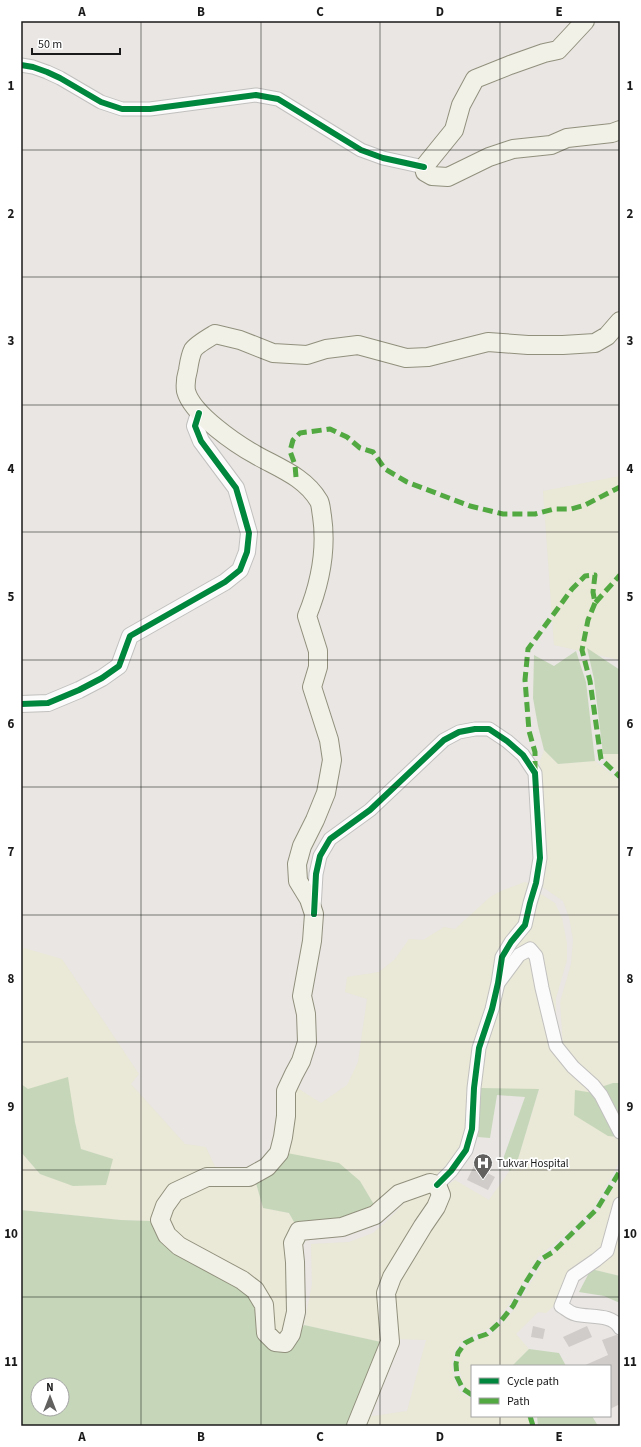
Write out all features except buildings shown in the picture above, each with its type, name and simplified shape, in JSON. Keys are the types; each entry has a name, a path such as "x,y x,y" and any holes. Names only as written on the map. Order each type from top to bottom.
{"main road":[{"path":"585,21 558,50 544,53 475,78 461,105 454,130 424,167 425,172 432,176 448,177 490,157 513,149 551,145 566,138 612,133 620,130"},
{"path":"356,1426 390,1342 386,1293 392,1277 436,1207 441,1195 437,1185 430,1183 399,1194 375,1215 342,1227 299,1231 293,1243 296,1262 296,1312 291,1334 284,1343 275,1342 266,1333 264,1305 256,1290 242,1280 179,1246 167,1235 160,1220 164,1206 175,1192 207,1177 249,1177 267,1167 279,1153 286,1116 286,1091 301,1061 307,1042 306,1014 302,996 312,941 314,914 309,899 298,881 297,864 302,846 326,793 332,760 329,740 312,687 318,667 318,651 307,616 315,597 323,556 324,532 320,502 308,486 288,472 255,455 228,437 199,413 194,407 186,391 186,378 194,349 215,334 240,340 273,353 307,354 326,349 358,345 406,358 428,357 488,342 535,345 595,343 607,336 620,321"}],"street":[{"path":"21,65 47,72 101,102 122,109 150,109 256,95 278,99 361,150 383,158 424,167"},
{"path":"21,704 48,703 79,690 102,678 119,666 130,636 225,582 240,570 247,552 248,533 244,512 236,488 201,441 196,426 199,413"},
{"path":"314,914 316,874 320,856 330,839 370,810 444,740 459,732 475,729 489,729 522,754 535,773 540,858 536,883 525,925 511,942 502,957 492,1009 479,1048 474,1088 472,1129 466,1150 451,1171 437,1185"},
{"path":"498,983 519,955 530,949 536,956 556,1046 574,1067 594,1085 601,1095 620,1132"},
{"path":"620,1204 607,1251 573,1276 561,1306 574,1314 603,1317 618,1325 620,1328"}],"shaded area":[{"path":"620,476 620,660 554,645 543,491"},
{"path":"544,750 558,764 595,761 620,781 620,1083 613,1083 601,1087 563,1046 560,1002 571,964 573,940 569,917 563,901 541,886 545,853 540,761"},
{"path":"603,754 620,754 620,774 604,758"},
{"path":"525,882 530,884 521,924 508,939 469,1129 462,1150 436,1179 376,1208 360,1181 287,1153 291,1108 296,1087 321,1103 347,1085 358,1062 367,999 345,992 347,977 379,972 395,959 409,939 423,940 444,927 455,929 490,897 503,890"},
{"path":"539,893 555,903 562,918 567,943 567,960 556,998 556,1029 539,950 505,969 509,952"},
{"path":"24,948 62,959 139,1074 131,1084 185,1144 206,1147 217,1171 159,1202 150,1221 121,1220 21,1210 21,1152 40,1174 112,1159 81,1149 75,1122 21,1084 21,951"},
{"path":"528,954 533,960 553,1048 594,1093 620,1141 620,1161 594,1207 573,1228 538,1257 510,1303 497,1321 486,1330 470,1336 462,1341 455,1350 452,1364 454,1379 459,1391 471,1399 471,1417 527,1417 530,1426 363,1426 366,1417 407,1411 426,1340 397,1339 394,1283 444,1188 455,1180 489,1200 518,1159 539,1090 481,1088 481,1062 501,986 513,969"},
{"path":"620,1176 620,1200 606,1250 595,1259 561,1299 546,1313 538,1312 516,1334 529,1349 513,1365 471,1365 470,1392 464,1386 459,1369 459,1359 463,1348 472,1342 491,1335 517,1306 544,1261 586,1225 601,1208"},
{"path":"256,1183 263,1208 289,1213 298,1229 293,1295 285,1337 275,1334 174,1232 168,1219 172,1203 200,1185"},
{"path":"421,1193 431,1193 433,1200 416,1219 386,1271 381,1342 304,1325 312,1284 311,1244 349,1242 373,1233 406,1201"},
{"path":"620,1222 620,1276 591,1269"}],"green space":[{"path":"587,648 620,670 620,754 603,754 594,679"},
{"path":"576,651 586,682 595,761 558,764 544,750 538,726 533,698 534,655 554,666"},
{"path":"68,1077 81,1149 113,1159 106,1185 73,1186 40,1174 21,1152 21,1084 28,1089"},
{"path":"613,1083 620,1083 620,1122 601,1087"},
{"path":"481,1088 539,1089 518,1159 510,1171 502,1162 525,1097 497,1095 490,1138 478,1137"},
{"path":"575,1090 594,1093 618,1137 608,1136 574,1115"},
{"path":"287,1153 339,1163 360,1181 376,1208 345,1222 298,1229 289,1213 263,1208 256,1183 274,1171"},
{"path":"21,1210 121,1220 150,1221 163,1237 255,1298 264,1333 296,1340 304,1325 381,1342 348,1426 21,1426"},
{"path":"591,1269 620,1276 620,1303 604,1296 579,1292"},
{"path":"529,1349 559,1353 565,1365 513,1365"},
{"path":"537,1417 593,1417 598,1426 538,1426"}],"marked path":[{"path":"296,477 295,465 290,451 293,440 300,433 330,429 347,437 360,448 373,452 385,469 407,482 470,506 503,514 535,514 554,509 571,509 585,505 620,487"},
{"path":"535,771 535,752 529,731 525,680 528,649 572,589 585,576 595,575 593,592 595,603 620,575"},
{"path":"595,603 588,620 582,650 590,681 601,759 620,777"},
{"path":"471,1394 463,1389 457,1377 456,1364 458,1353 465,1343 487,1334 500,1322 513,1306 540,1260 553,1252 597,1209 620,1171"},
{"path":"530,1417 533,1426"}],"cycle path":[{"path":"21,65 47,72 101,102 122,109 150,109 256,95 278,99 361,150 383,158 424,167"},
{"path":"21,704 48,703 79,690 102,678 119,666 130,636 225,582 240,570 247,552 249,533 236,488 201,441 195,426 199,413"},
{"path":"314,914 316,874 320,856 330,839 370,810 444,740 459,732 475,729 489,729 507,741 523,755 535,773 540,858 536,883 525,925 511,942 502,957 492,1009 479,1048 474,1088 472,1129 466,1150 451,1171 437,1185"}],"place":[{"name":"Tukvar Hospital","path":"483,1180"}]}
